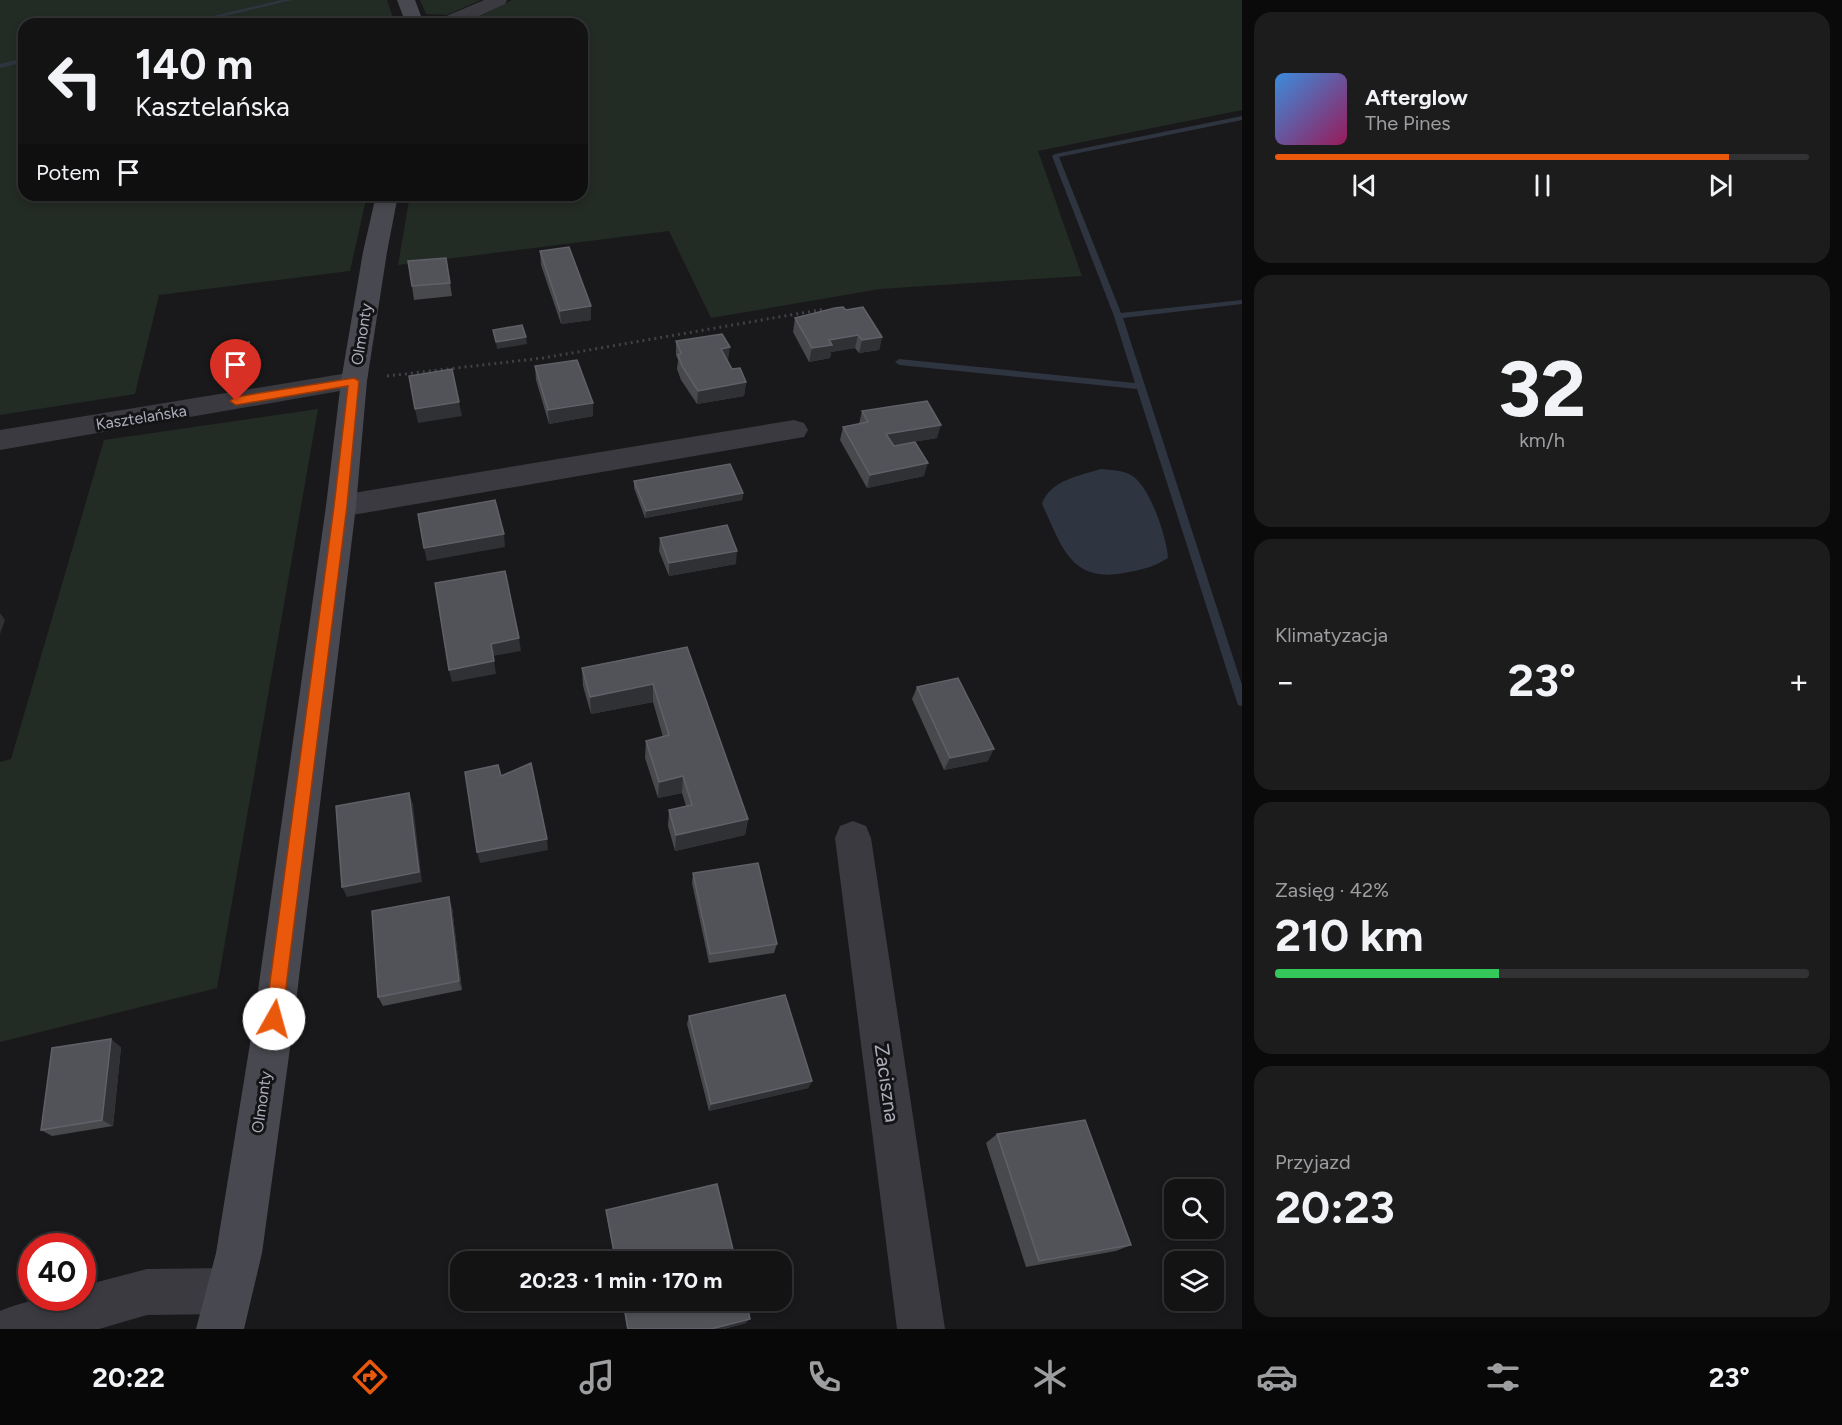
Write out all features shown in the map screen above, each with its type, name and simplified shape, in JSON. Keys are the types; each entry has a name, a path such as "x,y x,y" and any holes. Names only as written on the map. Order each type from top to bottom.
{"street":[{"path":"406,0 413,18"},
{"path":"461,18 498,0"},
{"name":"Olmonty","path":"224,1310 239,1253 274,1019 354,381 386,201"},
{"name":"Kasztelańska","path":"0,440 354,381"},
{"path":"340,506 794,430"},
{"name":"Zaciszna","path":"853,838 921,1329"},
{"path":"14,1329 147,1292 224,1310"}],"path":[{"path":"354,381 543,358 825,309"}],"shaded area":[{"path":"0,0 387,0 393,18 18,18 18,201 366,201 350,271 159,295 135,394 0,415"},
{"path":"420,0 481,0 447,15 426,14"},
{"path":"512,0 1242,0 1242,110 1038,151 1082,276 880,289 711,318 669,231 398,265 409,201 588,201 588,18 476,18"},
{"path":"318,409 217,988 0,1042 0,762 11,759 104,440"},
{"path":"1101,469 1129,474 1143,488 1156,512 1168,558 1142,569 1106,575 1080,567 1070,558 1062,547 1042,504 1046,496 1058,484"}],"building":[{"path":"569,247 591,306 560,311 540,251"},
{"path":"446,258 450,283 412,286 408,261"},
{"path":"843,307 846,310 863,307 882,337 862,340 858,335 829,340 832,345 812,348 795,318"},
{"path":"522,325 526,337 496,342 493,330"},
{"path":"722,334 730,347 721,349 732,369 740,368 746,382 698,391 682,366 678,355 681,353 676,341"},
{"path":"249,342 249,363 223,366 223,345"},
{"path":"577,360 593,403 548,410 535,366"},
{"path":"452,369 459,402 415,409 409,376"},
{"path":"927,401 941,425 886,434 894,446 915,442 928,463 870,475 843,427 868,422 862,411"},
{"path":"730,464 743,493 646,511 634,481"},
{"path":"495,500 504,534 424,548 418,514"},
{"path":"727,525 737,551 669,563 660,538"},
{"path":"505,571 519,638 491,644 494,661 449,670 435,583"},
{"path":"687,647 748,819 676,835 669,810 692,805 683,776 659,782 646,741 669,735 653,684 590,697 582,668"},
{"path":"958,678 994,749 950,758 917,687"},
{"path":"531,763 547,839 477,852 465,772 498,765 501,776"},
{"path":"409,793 419,872 342,887 336,806"},
{"path":"758,863 777,944 710,954 693,873"},
{"path":"449,897 459,981 378,997 372,911"},
{"path":"785,995 812,1081 711,1104 689,1016"},
{"path":"111,1039 102,1120 41,1130 52,1048"},
{"path":"1085,1120 1131,1245 1039,1261 997,1134"},
{"path":"717,1184 733,1251 614,1251 606,1210"},
{"path":"625,1311 748,1311 750,1319 711,1329 628,1329"}],"waterway":[{"path":"210,18 289,0"},
{"path":"0,66 18,62"},
{"path":"1118,316 1055,156 1242,118"},
{"path":"1118,316 1242,302"},
{"path":"1118,316 1242,702"},
{"path":"899,362 1140,386"}],"route":[{"path":"236,401 354,381 274,1019"}]}
